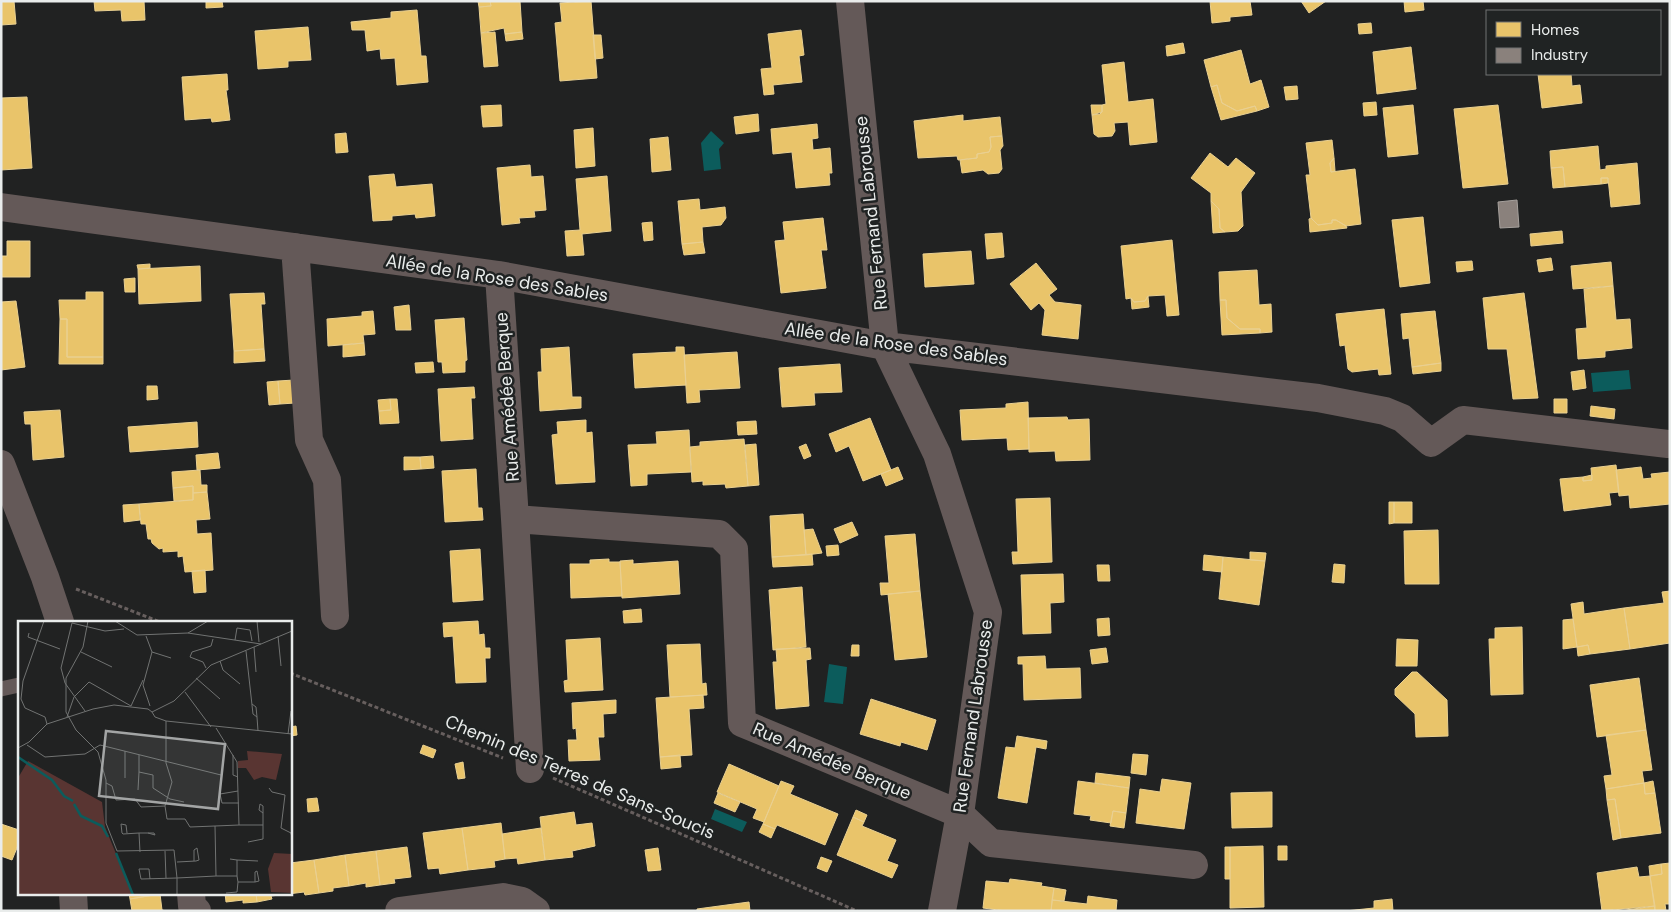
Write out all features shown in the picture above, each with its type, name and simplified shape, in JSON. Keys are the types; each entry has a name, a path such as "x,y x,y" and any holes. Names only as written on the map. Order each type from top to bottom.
{"street":[{"name":"Rue Fernand Labrousse","path":"850,1 885,346 937,454 988,612 960,814 942,911"},
{"name":"Allée de la Rose des Sables","path":"1,207 499,275 885,346 1318,398 1385,411 1402,418 1431,443 1463,420 1668,444"},
{"path":"295,247 309,440 327,480 335,616"},
{"name":"Rue Amédée Berque","path":"499,275 530,769"},
{"path":"1,464 45,576 60,621"},
{"name":"Rue Amédée Berque","path":"515,519 719,534 734,549 742,723 960,814"},
{"path":"960,814 991,843 1194,865"},
{"path":"73,894 74,911"},
{"path":"191,894 192,906 197,911"},
{"path":"399,911 502,897 522,901 536,911"}],"lane":[{"path":"1,689 18,685"}],"path":[{"path":"45,576 158,621"},
{"name":"Chemin des Terres de Sans-Soucis","path":"291,674 530,769 857,911"}],"water":[{"path":"711,131 724,143 719,149 721,169 704,171 701,143"},
{"path":"1629,370 1631,389 1593,392 1591,373"},
{"path":"829,664 847,667 843,704 824,702"},
{"path":"715,809 747,822 742,832 711,819"}],"building: Homes":[{"path":"1,1 14,1 16,24 1,25"},
{"path":"94,1 144,1 145,20 122,21 121,10 95,11"},
{"path":"206,1 222,1 223,7 206,8"},
{"path":"478,1 490,1 491,6 479,7"},
{"path":"490,1 520,1 522,32 505,34 504,28 481,33 479,7 491,6"},
{"path":"591,1 597,78 560,81 555,23 562,22 560,3"},
{"path":"1210,1 1250,1 1252,15 1230,17 1230,21 1212,23"},
{"path":"1301,1 1326,1 1309,13"},
{"path":"1404,1 1423,1 1424,10 1405,12"},
{"path":"417,10 421,56 426,56 428,82 397,85 395,58 381,59 380,49 367,51 365,30 352,30 351,22 391,18 391,12"},
{"path":"1371,23 1372,33 1359,34 1358,24"},
{"path":"308,27 311,60 288,61 288,67 258,69 255,31"},
{"path":"801,30 804,55 799,56 802,82 773,85 774,94 764,95 761,69 772,68 768,34"},
{"path":"495,32 498,66 484,67 481,33"},
{"path":"522,32 523,39 506,41 505,34"},
{"path":"593,35 601,35 603,58 595,59"},
{"path":"1183,43 1185,53 1167,56 1166,46"},
{"path":"1411,47 1416,89 1377,94 1373,52"},
{"path":"1241,50 1250,84 1261,80 1269,107 1257,111 1255,106 1237,111 1222,103 1217,85 1211,87 1204,60"},
{"path":"1124,62 1128,102 1153,99 1157,142 1130,145 1128,122 1114,123 1115,131 1112,136 1098,137 1094,134 1092,115 1100,114 1102,112 1102,105 1106,104 1102,65"},
{"path":"227,74 228,90 226,90 230,120 212,122 211,118 185,120 182,77"},
{"path":"1538,75 1571,75 1572,86 1580,85 1582,103 1542,108"},
{"path":"1217,85 1222,103 1237,111 1255,106 1257,111 1221,120 1211,87"},
{"path":"1297,86 1298,99 1286,100 1284,87"},
{"path":"27,97 32,168 1,170 1,98"},
{"path":"1376,102 1377,115 1364,116 1363,103"},
{"path":"501,105 502,126 483,127 481,106"},
{"path":"1091,105 1102,105 1102,112 1092,115"},
{"path":"1413,105 1418,154 1388,157 1383,108"},
{"path":"1498,105 1508,184 1463,188 1454,109"},
{"path":"758,114 759,131 736,134 734,117"},
{"path":"963,115 963,121 1000,117 1002,136 990,137 991,147 989,152 977,154 977,158 958,160 957,156 918,158 914,121"},
{"path":"817,124 818,138 812,139 813,150 830,148 832,173 829,173 830,185 796,188 792,152 773,154 771,129"},
{"path":"593,128 595,166 576,168 574,130"},
{"path":"346,133 348,152 336,153 335,134"},
{"path":"1002,136 1003,146 1000,150 1002,169 999,173 988,174 983,170 962,173 960,160 977,158 977,154 989,152 991,147 990,137"},
{"path":"668,137 671,170 652,172 650,139"},
{"path":"1332,140 1334,158 1330,163 1331,172 1355,169 1361,224 1346,226 1336,220 1332,220 1332,223 1318,225 1311,218 1306,175 1310,175 1306,143"},
{"path":"1598,146 1600,170 1606,169 1606,166 1637,163 1640,204 1611,207 1608,178 1601,178 1601,184 1565,187 1563,167 1551,168 1550,151"},
{"path":"1210,153 1228,167 1236,158 1255,173 1241,192 1243,226 1238,231 1225,232 1220,228 1219,209 1211,201 1211,193 1191,178"},
{"path":"1334,158 1335,171 1331,172 1330,163"},
{"path":"530,165 531,177 543,176 546,210 534,211 535,217 519,218 520,223 502,225 497,168"},
{"path":"1563,167 1565,187 1553,188 1551,168"},
{"path":"394,174 396,187 432,184 435,216 416,218 415,214 392,216 392,220 373,221 369,176"},
{"path":"607,176 611,231 582,234 584,255 567,256 565,231 580,230 576,179"},
{"path":"1601,178 1608,178 1608,183 1601,184"},
{"path":"699,199 700,210 725,207 726,218 721,225 702,227 703,242 682,244 678,201"},
{"path":"1211,201 1219,209 1220,228 1225,232 1213,233"},
{"path":"1423,217 1430,283 1400,287 1392,220"},
{"path":"823,218 827,250 821,250 826,288 781,293 775,241 785,240 783,222"},
{"path":"1311,218 1318,225 1332,223 1332,220 1336,220 1347,228 1310,232 1309,219"},
{"path":"652,222 653,240 644,241 642,223"},
{"path":"1562,231 1563,243 1531,246 1530,234"},
{"path":"1002,233 1004,257 987,259 985,234"},
{"path":"1172,240 1179,315 1167,316 1165,295 1148,296 1145,301 1134,302 1131,298 1126,299 1121,246"},
{"path":"7,241 30,241 30,277 1,277 1,256 7,256"},
{"path":"703,242 705,253 684,255 682,244"},
{"path":"971,251 974,284 925,287 923,254"},
{"path":"1551,258 1553,270 1539,272 1537,260"},
{"path":"1472,261 1473,270 1457,272 1456,262"},
{"path":"1611,262 1613,286 1573,289 1571,266"},
{"path":"1036,263 1057,289 1049,295 1055,302 1081,305 1078,339 1042,335 1045,310 1039,303 1031,310 1010,284"},
{"path":"150,264 150,268 138,269 137,265"},
{"path":"200,266 201,301 139,304 138,269"},
{"path":"1257,270 1259,305 1271,304 1272,332 1260,333 1260,329 1240,329 1227,318 1226,300 1220,300 1219,272"},
{"path":"135,278 135,292 125,292 124,279"},
{"path":"1613,286 1616,320 1630,319 1632,348 1605,351 1605,357 1578,359 1576,329 1587,328 1584,289"},
{"path":"86,292 103,292 103,357 67,357 67,319 60,319 59,300 86,300"},
{"path":"264,293 265,304 261,304 264,349 234,351 230,294"},
{"path":"1524,293 1538,398 1513,399 1507,349 1488,349 1483,298"},
{"path":"1148,296 1149,307 1132,309 1131,298 1134,302 1145,301"},
{"path":"1220,300 1226,300 1227,318 1240,329 1260,329 1260,333 1222,335"},
{"path":"16,301 25,367 1,370 1,302"},
{"path":"409,305 411,330 396,330 394,307"},
{"path":"1384,309 1391,374 1379,375 1378,369 1352,372 1348,369 1345,345 1340,346 1336,314"},
{"path":"373,311 375,334 363,335 364,343 328,346 327,319 362,316 362,312"},
{"path":"1435,311 1441,363 1412,367 1409,338 1403,339 1401,314"},
{"path":"464,318 467,360 465,361 465,372 443,373 442,362 438,362 435,320"},
{"path":"60,319 67,319 67,357 103,357 103,364 59,364"},
{"path":"364,343 365,355 343,357 343,345"},
{"path":"569,347 572,397 581,397 581,408 540,411 538,372 542,372 541,349"},
{"path":"676,347 684,347 686,385 635,388 633,354 676,352"},
{"path":"264,349 265,361 234,363 234,351"},
{"path":"737,352 740,388 699,390 700,402 687,403 684,355"},
{"path":"433,362 434,372 416,373 415,363"},
{"path":"1441,363 1441,371 1413,374 1412,367"},
{"path":"840,364 842,392 814,393 815,405 782,407 779,368"},
{"path":"1584,370 1586,388 1573,390 1571,372"},
{"path":"294,380 295,403 280,404 278,381"},
{"path":"278,381 280,404 269,405 267,382"},
{"path":"147,386 157,386 158,399 147,400"},
{"path":"474,387 475,398 471,398 473,439 441,441 438,389"},
{"path":"390,399 391,410 379,411 378,400"},
{"path":"390,399 397,399 399,423 380,424 379,411 391,410"},
{"path":"1554,399 1567,399 1567,413 1554,413"},
{"path":"1028,402 1029,449 1008,450 1007,438 962,440 960,410 1006,408 1006,404"},
{"path":"1591,406 1615,409 1614,419 1590,416"},
{"path":"60,410 64,457 33,460 31,424 25,424 24,412"},
{"path":"1067,417 1068,420 1089,419 1090,460 1056,461 1055,451 1029,452 1028,418"},
{"path":"870,418 891,470 863,481 849,446 836,452 829,434"},
{"path":"586,420 586,433 592,432 595,482 556,484 552,435 558,434 557,422"},
{"path":"756,421 757,434 738,435 737,422"},
{"path":"197,422 198,447 130,452 128,427"},
{"path":"689,430 691,472 647,474 647,485 631,486 628,445 657,444 656,432"},
{"path":"744,439 748,486 726,488 725,484 703,485 703,481 692,482 690,447 700,446 700,442"},
{"path":"756,444 759,485 748,486 745,445"},
{"path":"806,444 811,456 804,459 799,447"},
{"path":"218,453 220,468 197,470 196,455"},
{"path":"433,456 434,468 421,469 420,457"},
{"path":"404,457 420,457 421,469 404,470"},
{"path":"1616,465 1619,492 1609,493 1611,505 1564,511 1560,479 1583,477 1583,481 1592,480 1591,468"},
{"path":"898,467 903,479 886,486 881,474"},
{"path":"1641,467 1643,479 1652,478 1651,474 1670,472 1670,504 1630,508 1629,495 1619,496 1616,470"},
{"path":"476,469 478,508 482,508 483,520 445,522 442,471"},
{"path":"200,470 201,485 207,485 207,492 193,493 193,486 173,488 172,472"},
{"path":"1592,475 1592,480 1583,481 1583,477"},
{"path":"193,486 193,500 174,501 173,488"},
{"path":"207,492 210,519 196,520 197,534 211,533 213,570 185,572 183,556 178,557 178,551 163,552 163,548 159,549 152,543 151,539 148,539 146,524 141,524 139,504 193,500 193,493"},
{"path":"1050,498 1052,562 1013,564 1012,552 1018,552 1016,499"},
{"path":"1389,502 1394,502 1394,523 1389,524"},
{"path":"1394,502 1412,502 1412,523 1394,523"},
{"path":"139,504 140,520 124,522 123,505"},
{"path":"803,514 806,555 772,557 770,516"},
{"path":"852,522 858,535 840,543 834,529"},
{"path":"813,529 822,553 806,555 804,530"},
{"path":"1438,530 1439,584 1405,584 1404,531"},
{"path":"915,534 920,591 881,595 880,583 889,583 885,536"},
{"path":"838,545 839,555 827,556 826,546"},
{"path":"480,549 483,600 453,602 450,551"},
{"path":"1250,552 1266,553 1265,561 1250,560"},
{"path":"812,554 813,565 773,567 772,557"},
{"path":"1204,555 1223,557 1222,572 1203,570"},
{"path":"1223,557 1265,561 1259,605 1219,599"},
{"path":"609,559 609,562 620,562 622,596 571,598 570,564 590,564 590,560"},
{"path":"633,560 633,564 678,561 680,594 622,598 620,561"},
{"path":"1334,564 1345,565 1344,583 1332,582"},
{"path":"1097,565 1109,565 1110,581 1098,581"},
{"path":"205,570 206,592 194,593 192,571"},
{"path":"1063,574 1064,602 1050,603 1051,633 1023,634 1021,575"},
{"path":"802,587 806,647 773,650 769,590"},
{"path":"920,591 927,657 895,660 888,594"},
{"path":"1670,591 1670,643 1630,649 1624,608 1664,603 1662,592"},
{"path":"1583,602 1584,614 1624,608 1630,649 1590,654 1588,645 1577,647 1571,604"},
{"path":"641,609 642,622 624,623 623,611"},
{"path":"1109,618 1110,635 1098,636 1097,619"},
{"path":"1573,619 1577,647 1563,649 1563,620"},
{"path":"478,621 479,635 484,634 485,648 490,648 490,658 485,658 486,682 456,683 453,636 444,637 443,623"},
{"path":"1522,627 1523,694 1491,695 1489,639 1495,639 1495,628"},
{"path":"600,638 603,690 565,692 564,681 568,680 566,640"},
{"path":"1397,639 1418,640 1417,666 1396,666"},
{"path":"700,644 702,684 706,683 707,695 670,697 667,645"},
{"path":"852,645 859,645 859,656 851,656"},
{"path":"1588,645 1590,654 1578,656 1577,647"},
{"path":"810,648 811,659 806,660 809,706 776,709 773,662 777,662 776,649"},
{"path":"1106,648 1108,662 1092,664 1090,650"},
{"path":"1045,656 1046,669 1080,668 1081,698 1024,700 1023,664 1018,664 1018,657"},
{"path":"1412,672 1417,672 1447,700 1448,736 1416,737 1415,714 1395,695 1395,689"},
{"path":"1639,678 1646,730 1597,737 1590,685"},
{"path":"703,695 704,708 689,709 692,755 660,757 656,698"},
{"path":"871,699 936,720 927,750 901,742 900,746 860,734"},
{"path":"616,700 616,713 603,714 604,737 598,737 600,760 569,761 568,740 577,740 576,728 573,729 572,703"},
{"path":"296,726 297,735 291,736 291,727"},
{"path":"1646,730 1652,770 1642,771 1644,783 1606,789 1604,776 1612,775 1606,735"},
{"path":"1017,736 1047,741 1046,749 1036,747 1027,803 998,798 1006,747 1015,748"},
{"path":"423,745 436,750 433,758 420,753"},
{"path":"1133,754 1148,755 1146,775 1131,773"},
{"path":"680,755 681,767 661,769 660,757"},
{"path":"463,762 465,778 458,779 455,764"},
{"path":"729,764 779,786 764,822 753,818 757,809 717,792"},
{"path":"1096,773 1130,777 1129,788 1095,783"},
{"path":"1162,779 1191,783 1184,829 1136,823 1140,789 1160,792"},
{"path":"781,781 794,786 790,794 838,814 825,845 777,825 775,829 763,824"},
{"path":"1078,781 1129,788 1126,813 1113,811 1111,823 1090,820 1091,816 1074,814"},
{"path":"1653,781 1655,793 1645,794 1644,783"},
{"path":"1644,783 1645,794 1655,793 1661,833 1621,838 1615,799 1607,800 1606,789"},
{"path":"1272,792 1272,827 1232,828 1231,793"},
{"path":"718,793 740,802 735,812 714,803"},
{"path":"317,798 319,811 308,812 307,799"},
{"path":"1615,799 1621,838 1613,840 1607,800"},
{"path":"856,810 867,815 864,822 853,817"},
{"path":"1113,811 1126,813 1124,828 1110,826"},
{"path":"574,812 576,825 592,823 595,846 572,851 573,857 545,860 540,817"},
{"path":"853,817 864,822 862,826 896,840 887,861 898,865 892,878 837,855"},
{"path":"501,823 505,859 494,861 495,867 468,870 462,828"},
{"path":"1,824 18,830 18,845 12,860 1,856"},
{"path":"763,824 775,829 771,838 759,832"},
{"path":"462,828 468,870 440,874 439,868 428,869 423,833"},
{"path":"541,828 545,860 518,864 517,858 505,859 502,834"},
{"path":"1263,846 1264,907 1230,908 1230,847"},
{"path":"1278,846 1287,846 1287,860 1278,860"},
{"path":"407,847 411,877 394,879 395,883 380,885 376,851"},
{"path":"1225,847 1230,847 1230,879 1225,879"},
{"path":"658,848 661,870 648,871 645,850"},
{"path":"376,851 380,885 366,887 366,883 349,886 345,855"},
{"path":"345,855 349,886 333,888 333,891 319,893 314,860"},
{"path":"821,857 832,861 827,872 817,868"},
{"path":"314,860 319,893 305,895 304,892 291,894 291,863"},
{"path":"1670,863 1670,904 1665,904 1666,911 1655,911 1650,876 1662,874 1661,864"},
{"path":"1661,864 1662,874 1650,876 1649,866"},
{"path":"1637,867 1639,877 1650,876 1655,906 1602,911 1597,873"},
{"path":"1010,879 1042,883 1041,886 1054,888 1051,911 1006,911 983,908 986,881 1009,883"},
{"path":"1054,888 1066,890 1064,901 1052,900"},
{"path":"129,894 160,894 130,899"},
{"path":"160,894 162,910 166,911 132,911 130,899"},
{"path":"225,894 256,894 257,902 243,903 243,900 226,902"},
{"path":"256,894 288,894 271,896 272,899 257,902"},
{"path":"1088,896 1117,900 1116,911 1051,911 1052,900 1087,904"},
{"path":"1392,899 1393,911 1345,911 1374,908 1374,901"},
{"path":"749,902 750,911 697,911 697,909"},
{"path":"1655,906 1655,911 1619,911"}],"building: Industry":[{"path":"1517,200 1519,227 1500,228 1498,202"}]}
